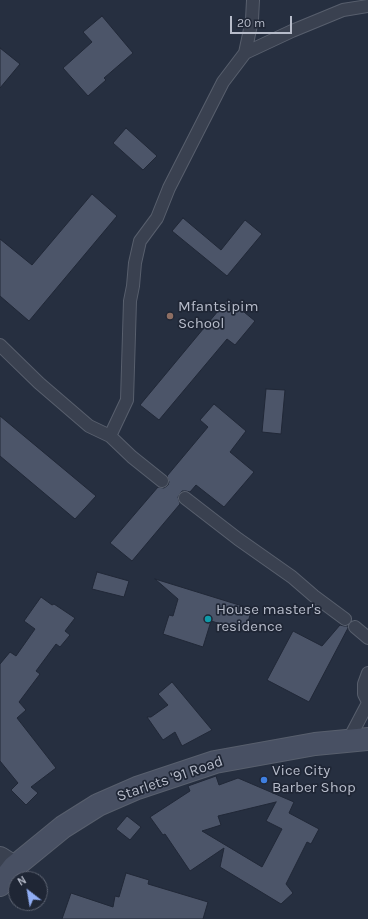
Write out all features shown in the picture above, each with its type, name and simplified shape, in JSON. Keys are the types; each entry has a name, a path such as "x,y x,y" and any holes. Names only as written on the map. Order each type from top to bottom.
{"street":[{"name":"Starlets '91 Road","path":"0,885 7,863 92,808 137,788 215,762 315,744 358,740"}],"lane":[{"path":"110,436 128,400 130,301 135,263 140,241 157,218 169,188 224,82 245,53 252,20 253,0"},
{"path":"245,53 292,31 343,10 368,6"},
{"path":"0,345 89,426 110,436 132,457 162,481"},
{"path":"185,498 238,539 292,577 314,596 345,619"},
{"path":"356,627 368,638"},
{"path":"358,740 368,703 364,694 364,684 368,673"}],"building":[{"path":"102,16 133,53 104,78 106,80 88,96 63,68 92,42 83,32"},
{"path":"0,48 20,64 0,88"},
{"path":"126,128 157,156 143,170 113,143"},
{"path":"92,194 117,216 29,321 0,296 0,239 32,265"},
{"path":"183,218 221,250 245,220 262,234 227,276 172,231"},
{"path":"228,299 255,321 235,345 227,339 159,420 140,405"},
{"path":"266,389 285,390 281,434 262,432"},
{"path":"214,404 246,431 230,452 254,472 224,507 196,485 190,492 182,491 178,497 180,504 132,561 110,543 158,487 164,488 168,485 169,482 167,476 208,427 200,420"},
{"path":"0,416 96,496 75,519 0,456"},
{"path":"97,572 129,581 124,597 92,589"},
{"name":"House master's residence","path":"155,579 252,609 245,631 211,621 203,647 163,634 169,615 173,616 178,599"},
{"path":"41,597 75,618 65,631 70,635 60,647 56,644 36,671 40,674 19,702 26,710 17,718 56,768 31,787 38,793 26,805 11,790 18,783 0,761 0,664 10,652 16,656 35,629 24,621"},
{"path":"340,625 348,626 348,628 309,702 267,680 293,631 322,646"},
{"path":"172,682 212,730 182,746 175,732 163,740 147,717 151,717 168,705 158,694"},
{"path":"216,776 219,785 238,778 294,802 289,813 319,829 311,844 307,842 286,884 293,893 281,904 220,867 224,848 190,871 165,834 163,835 150,817 190,791 188,786","holes":["276,802 266,821 282,829 262,867 202,831 221,825 218,816"]},
{"path":"127,816 141,827 130,840 116,829"},
{"path":"126,873 149,880 148,884 208,902 203,919 62,919 71,893 113,907 115,896 119,897"}],"place":[{"name":"Mfantsipim School","path":"170,316"},
{"name":"House master's residence","path":"208,619"},
{"name":"Vice City Barber Shop","path":"264,780"}]}
